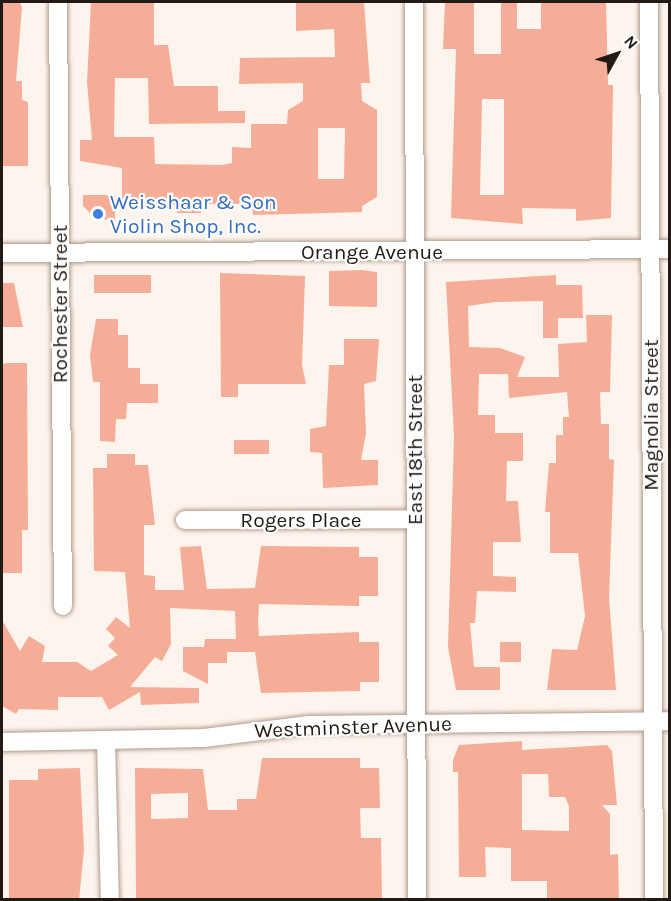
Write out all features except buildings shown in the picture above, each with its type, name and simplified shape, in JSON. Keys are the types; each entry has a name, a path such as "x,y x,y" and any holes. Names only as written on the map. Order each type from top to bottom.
{"street":[{"name":"Rochester Street","path":"58,2 63,606"},
{"name":"East 18th Street","path":"414,2 417,900"},
{"name":"Magnolia Street","path":"649,2 651,249 661,721 654,900"},
{"name":"Orange Avenue","path":"2,253 669,249"},
{"name":"Rogers Place","path":"185,520 416,519"},
{"name":"Westminster Avenue","path":"2,742 106,741 416,723 661,721"},
{"path":"106,741 110,900"}],"place":[{"name":"Weisshaar & Son Violin Shop, Inc.","path":"98,214"}]}
